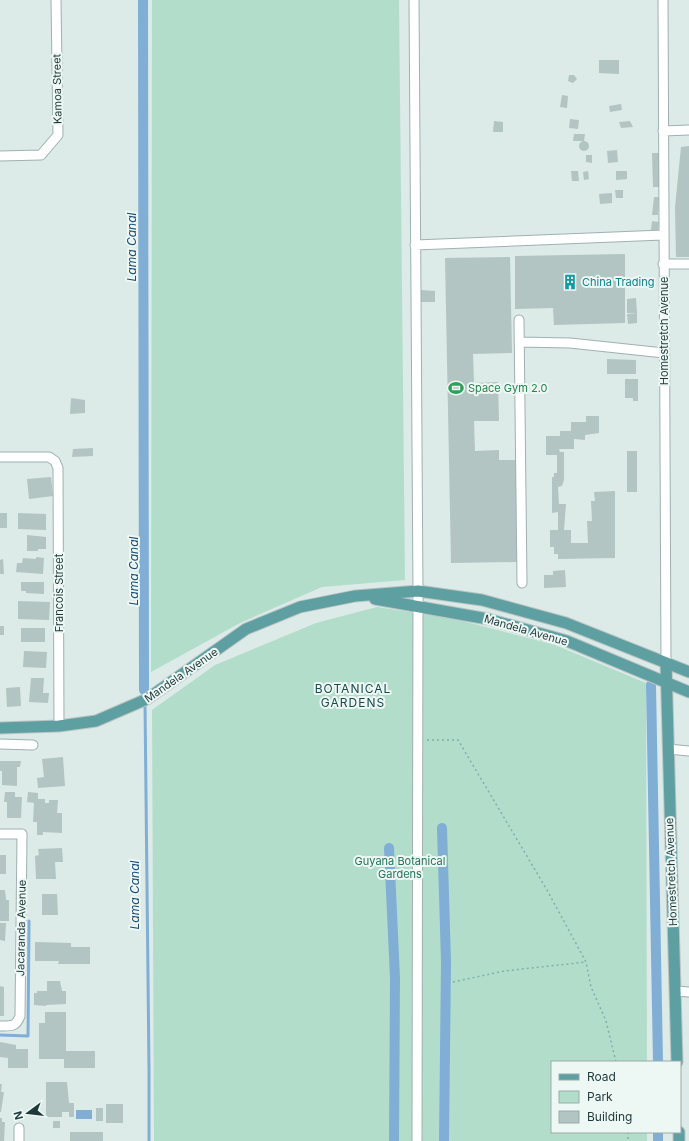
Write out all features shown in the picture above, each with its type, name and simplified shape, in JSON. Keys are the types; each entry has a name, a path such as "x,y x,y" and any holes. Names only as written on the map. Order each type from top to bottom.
{"main road":[{"name":"Mandela Avenue","path":"0,728 59,726 90,722 143,702 246,629 300,607 355,596 418,591 482,600 566,622 689,672"},
{"name":"Mandela Avenue","path":"355,596 488,619 568,641 689,692"},
{"name":"Homestretch Avenue","path":"666,663 677,1061"}],"street":[{"name":"Kamoa Street","path":"0,156 42,155 58,135 56,0"},
{"path":"414,0 418,591 417,1141"},
{"name":"Homestretch Avenue","path":"663,0 666,663"},
{"path":"663,130 689,130"},
{"path":"415,246 663,235"},
{"path":"663,264 689,264"},
{"path":"519,320 522,583"},
{"path":"519,342 570,343 664,353"},
{"name":"Francois Street","path":"0,457 42,456 49,458 55,461 59,476 59,726"},
{"path":"0,744 33,744"},
{"path":"668,749 689,751"},
{"name":"Jacaranda Avenue","path":"0,834 22,834 20,1016 18,1023 13,1026 0,1026"},
{"path":"675,991 689,992"},
{"path":"19,1128 19,1141"}],"path":[{"path":"417,739 458,740 547,890 586,962 592,987 606,1021 616,1061"},
{"path":"453,982 504,971 586,962"}],"green space":[{"path":"152,0 399,0 405,580 322,587 240,623 151,672"},
{"name":"Guyana Botanical Gardens","path":"377,607 455,619 555,645 646,683 647,1061 551,1061 551,1133 647,1133 647,1141 154,1141 152,710 215,665 316,623"}],"water":[{"path":"76,1110 92,1110 92,1119 76,1119"}],"building":[{"path":"599,60 619,60 619,74 599,73"},
{"path":"569,75 574,75 577,79 573,83 568,81"},
{"path":"562,95 568,96 567,108 560,107"},
{"path":"621,104 622,110 610,112 609,106"},
{"path":"570,119 579,120 578,129 569,128"},
{"path":"494,121 503,122 503,132 493,132"},
{"path":"630,121 633,127 621,128 619,122"},
{"path":"574,134 585,134 584,141 573,141"},
{"path":"582,141 586,141 588,142 588,150 582,151 579,148 579,144"},
{"path":"689,146 689,257 676,257 675,207 681,147"},
{"path":"617,150 618,162 608,163 607,151"},
{"path":"652,153 661,153 663,187 653,187"},
{"path":"586,155 592,155 592,163 586,162"},
{"path":"571,171 578,171 579,181 572,181"},
{"path":"588,171 589,179 584,180 583,172"},
{"path":"616,171 627,171 627,179 616,180"},
{"path":"615,190 623,190 623,198 616,198"},
{"path":"612,193 612,203 600,204 599,194"},
{"path":"654,197 659,197 658,215 652,215"},
{"path":"652,221 659,222 658,231 651,230"},
{"name":"China Trading","path":"625,254 625,323 554,325 553,308 515,309 515,256"},
{"path":"510,257 512,353 473,354 474,383 498,382 499,421 474,421 475,451 499,450 499,460 516,460 517,562 451,563 445,258"},
{"path":"421,290 435,291 435,302 421,302"},
{"path":"636,298 637,313 627,313 627,299"},
{"path":"637,313 637,323 628,324 627,314"},
{"path":"607,359 636,360 636,374 607,374"},
{"path":"625,379 638,379 638,401 633,401 633,398 625,398"},
{"path":"71,398 85,400 85,413 70,414"},
{"path":"586,416 599,416 599,433 585,435 585,440 574,439 574,449 559,449 560,452 564,452 564,480 562,486 558,487 559,504 566,504 564,530 571,530 571,543 588,543 587,521 592,521 591,501 595,501 594,492 615,491 615,558 558,559 558,554 554,554 554,547 550,547 550,530 558,530 558,512 552,513 552,477 554,477 554,473 557,473 557,455 546,455 546,436 560,436 560,431 571,431 571,422 586,422"},
{"path":"93,448 93,456 72,457 73,449"},
{"path":"627,451 637,451 637,492 627,492"},
{"path":"51,477 53,496 29,499 27,479"},
{"path":"0,513 7,513 7,528 0,528"},
{"path":"18,513 46,514 46,530 18,529"},
{"path":"27,535 46,537 46,549 27,551"},
{"path":"36,557 44,558 43,574 16,572 17,563 22,563 23,558 36,559"},
{"path":"3,559 4,574 0,574 0,560"},
{"path":"565,570 566,587 544,588 544,575 553,575 553,571"},
{"path":"21,582 44,582 44,594 26,593 26,591 21,591"},
{"path":"18,601 50,602 49,620 18,619"},
{"path":"0,626 4,626 4,635 0,635"},
{"path":"21,628 45,628 45,642 21,642"},
{"path":"24,651 47,652 46,668 23,667"},
{"path":"31,678 44,678 43,693 49,693 48,703 29,702"},
{"path":"20,687 21,706 7,707 6,688"},
{"path":"63,757 65,786 38,788 37,778 44,777 42,759"},
{"path":"0,761 21,761 20,767 17,767 17,786 2,785"},
{"path":"5,792 15,792 15,797 22,797 21,818 7,818 7,802 4,802"},
{"path":"28,792 38,793 38,799 45,799 45,803 49,803 49,800 58,800 57,813 62,813 62,833 43,832 43,835 37,835 37,822 33,822 34,803 27,802"},
{"path":"62,848 63,862 55,862 56,879 36,879 35,856 39,855 38,849"},
{"path":"0,855 6,855 6,874 0,874"},
{"path":"0,890 5,890 6,900 9,900 9,921 0,921"},
{"path":"42,894 57,894 58,915 42,915"},
{"path":"0,923 6,923 5,941 0,940"},
{"path":"35,942 71,943 71,947 90,947 90,964 58,964 59,961 35,961"},
{"path":"47,981 60,981 62,991 66,991 66,1004 46,1006 34,1005 34,993 37,993 37,991 47,991"},
{"path":"0,986 4,987 4,1016 0,1016"},
{"path":"45,1012 66,1012 66,1051 95,1051 95,1068 64,1068 64,1059 39,1059 39,1023 45,1023"},
{"path":"0,1042 16,1045 16,1049 28,1049 28,1068 8,1068 8,1058 0,1057"},
{"path":"46,1082 67,1082 69,1103 74,1103 74,1117 69,1117 69,1112 62,1112 62,1117 46,1117"},
{"path":"0,1084 2,1084 1,1092 4,1092 1,1112 0,1112"},
{"path":"106,1104 123,1104 123,1123 106,1123"},
{"path":"96,1108 103,1108 103,1121 96,1121"},
{"path":"0,1118 2,1118 2,1122 5,1122 4,1141 0,1141"},
{"path":"53,1121 60,1121 60,1128 53,1128"},
{"path":"70,1132 103,1132 103,1141 70,1141"}],"waterway":[{"name":"Lama Canal","path":"143,0 144,690"},
{"path":"651,685 658,1061"},
{"name":"Lama Canal","path":"144,690 145,697"},
{"name":"Lama Canal","path":"145,703 149,1141"},
{"path":"442,828 446,962 444,1141"},
{"path":"389,848 395,978 394,1141"},
{"path":"0,1035 28,1036 29,921"},
{"path":"658,1133 658,1141"}],"place":[{"name":"China Trading","path":"570,282"},
{"name":"Space Gym 2.0","path":"456,388"}],"district":[{"name":"BOTANICAL GARDENS","path":"353,695"}]}
